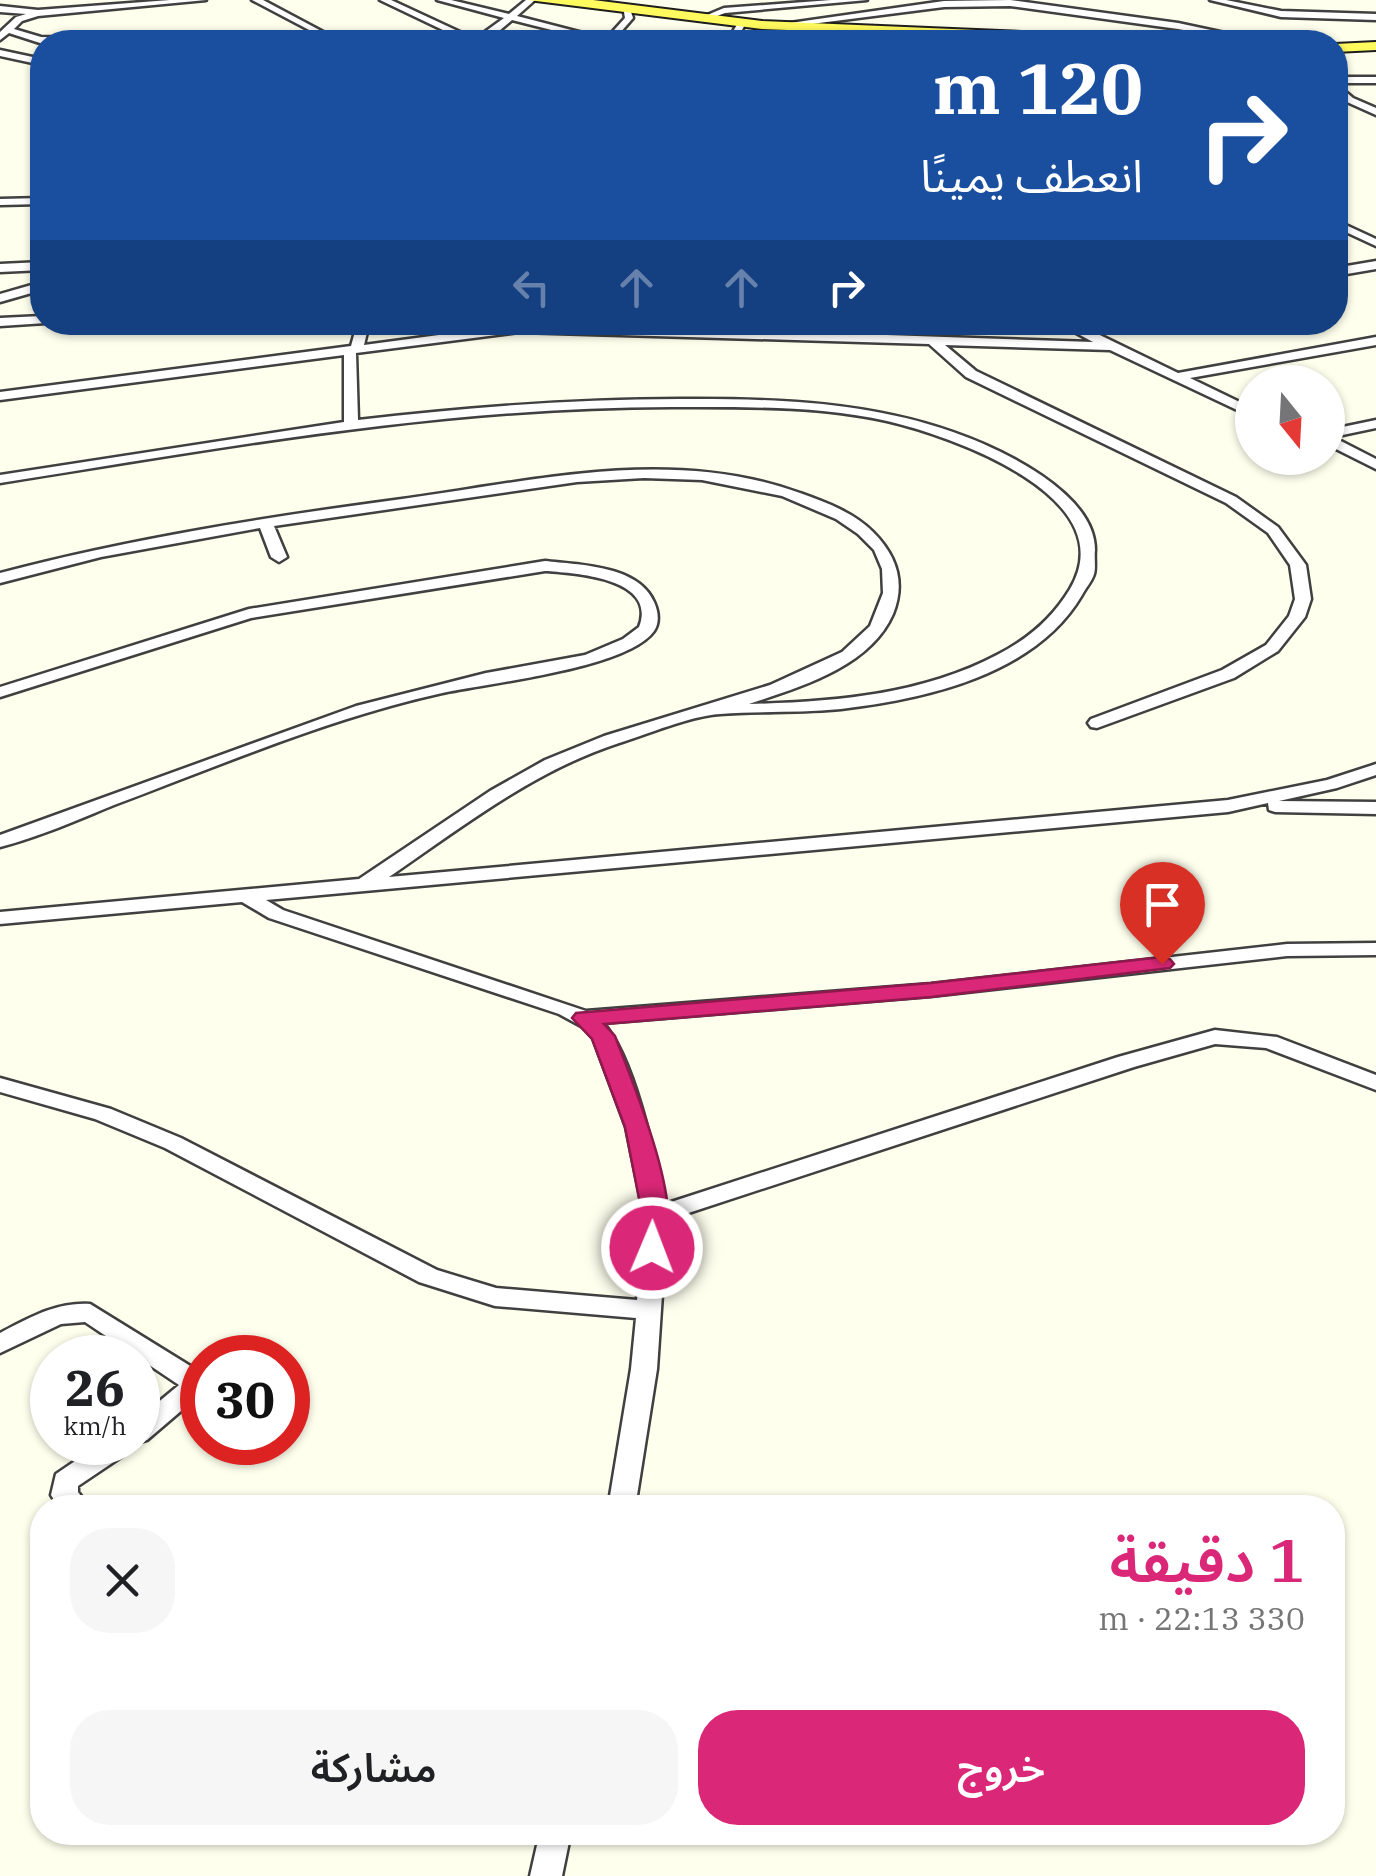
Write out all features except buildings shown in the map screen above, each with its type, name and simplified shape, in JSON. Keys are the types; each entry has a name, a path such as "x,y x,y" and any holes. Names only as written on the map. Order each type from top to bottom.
{"main road":[{"path":"533,0 740,24 849,30"},
{"path":"566,0 786,30"},
{"path":"1348,45 1376,44"}],"street":[{"path":"0,9 37,12 202,0"},
{"path":"256,0 315,30"},
{"path":"384,0 454,30"},
{"path":"398,0 420,14"},
{"path":"441,0 557,30"},
{"path":"492,30 533,0"},
{"path":"704,18 724,11 862,0"},
{"path":"1214,0 1281,14 1376,18"},
{"path":"774,25 960,3 1060,4 1194,30"},
{"path":"1098,14 1107,7"},
{"path":"619,30 626,22 627,10"},
{"path":"4,34 20,19 37,12"},
{"path":"1154,23 1175,14 1229,23"},
{"path":"737,30 740,24"},
{"path":"4,34 30,38"},
{"path":"0,53 30,60"},
{"path":"0,67 18,59"},
{"path":"1348,82 1376,80"},
{"path":"1350,100 1375,94"},
{"path":"1348,98 1376,112"},
{"path":"0,202 30,202"},
{"path":"1348,232 1376,246"},
{"path":"0,268 30,267"},
{"path":"1348,272 1376,268"},
{"path":"0,298 30,289"},
{"path":"0,322 30,321"},
{"path":"351,428 357,335"},
{"path":"0,396 464,335"},
{"path":"741,335 1112,346"},
{"path":"1089,335 1235,397"},
{"path":"1104,335 1235,404"},
{"path":"933,341 971,374 1231,500 1272,530 1298,565 1303,599 1298,617 1272,648 1228,674 1097,723"},
{"path":"1182,375 1376,341"},
{"path":"0,478 504,408 607,402 781,405 865,413 934,430 1010,460 1050,488 1082,528 1091,556 1074,601 1040,636 991,664 932,686 863,699 711,709"},
{"path":"1345,432 1376,424"},
{"path":"1345,447 1376,464"},
{"path":"1345,458 1376,474"},
{"path":"0,578 156,540 535,483 664,473 714,477 804,500 840,517 876,543 889,565 891,592 881,622 871,636 825,667 556,762 364,884"},
{"path":"265,523 279,557"},
{"path":"0,692 249,614 518,569 568,567 607,575 643,595 650,614 646,630 608,653 377,705 0,841"},
{"path":"1228,806 1316,788 1376,768"},
{"path":"0,918 1228,806 1376,808"},
{"path":"246,896 276,914 566,1008 584,1018 602,1036 637,1127 656,1214 650,1310 623,1495"},
{"path":"584,1018 931,990 1287,950 1376,948"},
{"path":"656,1214 1141,1057 1215,1037 1269,1042 1376,1083"},
{"path":"0,1085 103,1114 173,1143 428,1276 496,1297 650,1310"},
{"path":"0,1344 42,1321 78,1311 90,1313 126,1335"},
{"path":"160,1356 191,1379 192,1389 160,1414"},
{"path":"64,1495 64,1482 90,1465"},
{"path":"546,1876 553,1845"}],"route":[{"path":"652,1248 656,1214 637,1127 602,1036 584,1018 931,990 1162,964"}]}
